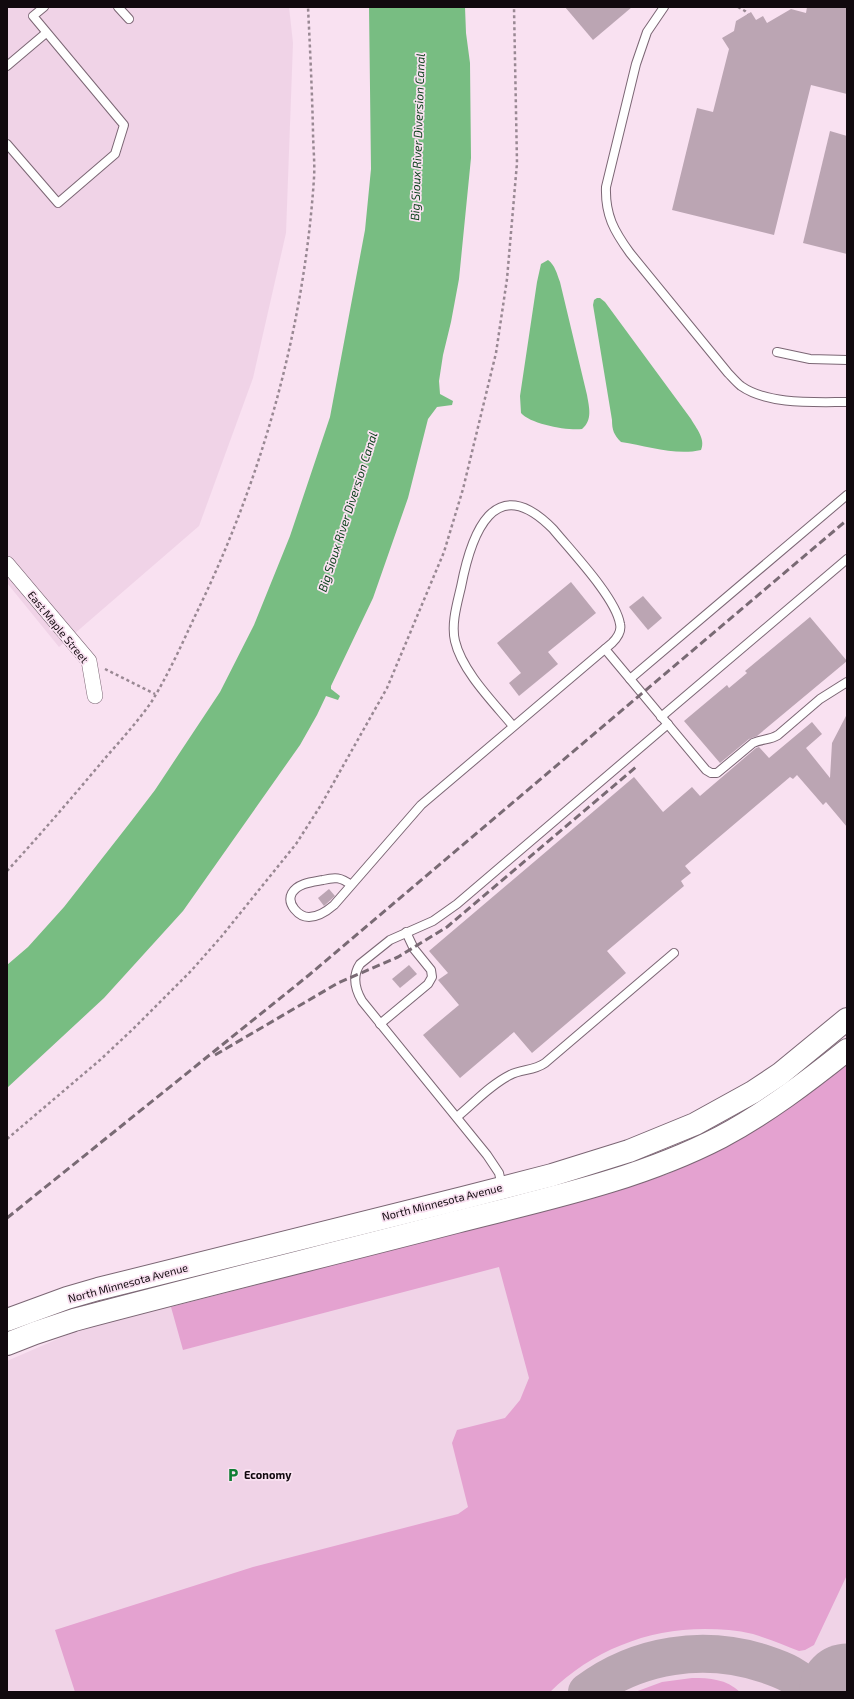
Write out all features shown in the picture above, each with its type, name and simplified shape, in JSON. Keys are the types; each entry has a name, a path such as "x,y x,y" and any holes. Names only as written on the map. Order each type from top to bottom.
{"main road":[{"name":"North Minnesota Avenue","path":"7,1320 67,1298 552,1175 629,1151 695,1124 753,1092 780,1074 811,1050 847,1019"},
{"name":"North Minnesota Avenue","path":"7,1344 34,1333 74,1320 505,1210 630,1175 692,1151 751,1120 798,1088 847,1050"}],"street":[{"name":"East Maple Street","path":"7,564 89,661 95,696"}],"lane":[{"path":"7,144 58,203 115,154 124,125 32,16 44,7"},
{"path":"118,7 129,19"},
{"path":"664,7 647,32 634,72 606,187 606,204 611,221 620,239 630,253 728,373 742,386 777,399 847,402"},
{"path":"7,66 46,33"},
{"path":"777,352 810,359 847,360"},
{"path":"630,679 847,495"},
{"path":"351,885 342,879 335,877 308,883 301,886 292,894 292,906 302,916 310,917 318,915 334,905 420,805 612,643 620,632 621,625 615,609 607,596 553,529 544,520 519,505 508,505 498,509 488,517 479,529 472,543 465,565 454,622 454,640 458,654 467,669 513,726"},
{"path":"661,717 847,559"},
{"path":"605,649 706,770 711,773 717,773 758,740 772,739 778,735 820,699 847,682"},
{"path":"502,1187 502,1181 496,1166 380,1024 357,993 355,984 357,968 390,940 434,921 451,909 668,724"},
{"path":"380,1024 428,984 432,977 431,970 414,949 406,932"},
{"path":"456,1117 500,1081 512,1074 531,1070 545,1063 674,953"}],"path":[{"path":"7,871 54,819 153,699 177,654 204,597 234,530 250,487 271,420 297,315 306,258 314,176 313,104 308,7"},
{"path":"7,1139 133,1030 191,971 245,908 296,844 317,812 390,681 444,552 465,482 496,354 508,279 517,163 514,7"},
{"path":"738,7 748,14"},
{"path":"89,661 155,694"}],"shaded area":[{"path":"7,7 289,7 293,43 286,233 253,378 199,526 59,647 7,583"},
{"path":"847,1063 847,1692 7,1692 7,1361 76,1331 590,1198 668,1174 708,1154"},
{"path":"847,1063 847,1575 814,1645 805,1650 799,1651 753,1634 723,1630 683,1630 662,1633 621,1645 602,1654 566,1678 550,1692 75,1692 55,1630 253,1567 458,1514 468,1507 452,1443 457,1430 505,1418 520,1400 529,1378 499,1267 183,1350 171,1307 590,1198 668,1174 708,1154"},
{"path":"692,1678 718,1680 729,1684 740,1692 635,1692 662,1682"}],"water":[{"name":"Big Sioux River Diversion Canal","path":"369,7 465,7 466,33 470,63 471,158 459,279 439,381 440,394 453,401 452,405 437,407 428,419 408,498 373,598 331,686 331,689 340,696 338,700 326,696 300,745 183,911 104,998 7,1088 7,965 28,947 64,907 129,824 155,790 220,692 254,625 290,536 330,417 365,230 371,169"},
{"path":"548,260 554,267 560,282 587,395 589,417 588,422 582,429 568,429 550,426 532,420 521,413 520,396 537,282 541,264"},
{"path":"600,298 605,302 691,419 701,438 701,450 682,452 661,450 621,442 617,437 612,427 593,305 594,300"}],"building":[{"path":"565,7 632,7 593,40"},
{"path":"807,7 847,7 847,94 811,85 774,235 672,210 697,108 713,112 729,49 722,38 734,31 736,21 751,12 756,20 763,16 767,23 791,9 806,13"},
{"path":"830,131 847,136 847,254 803,243"},
{"path":"571,582 596,613 548,652 558,664 519,696 509,683 521,673 497,643"},
{"path":"643,596 662,618 648,630 629,607"},
{"path":"810,617 847,661 757,736 749,739 720,763 684,721 727,685 729,688 747,673 745,671"},
{"path":"847,714 847,827 826,802 823,805 797,775 793,779 790,777 685,866 691,873 681,881 684,886 607,951 626,973 532,1053 514,1032 460,1078 423,1035 459,1005 438,980 448,973 429,951 634,777 663,812 692,787 700,796 756,748 759,747 769,758 812,722 822,734 806,748 830,778 832,743"},
{"path":"329,889 335,896 324,906 318,898"},
{"path":"409,965 417,974 400,988 392,979"}],"taxiway":[{"path":"587,1692 607,1679 650,1661 672,1656 695,1654 742,1658 765,1664 784,1671 796,1678 806,1686 810,1692"}],"railway":[{"path":"7,1218 309,975 847,520"},
{"path":"215,1055 338,983 398,957 447,927 636,767"}],"place":[{"name":"Economy","path":"233,1475"}]}
